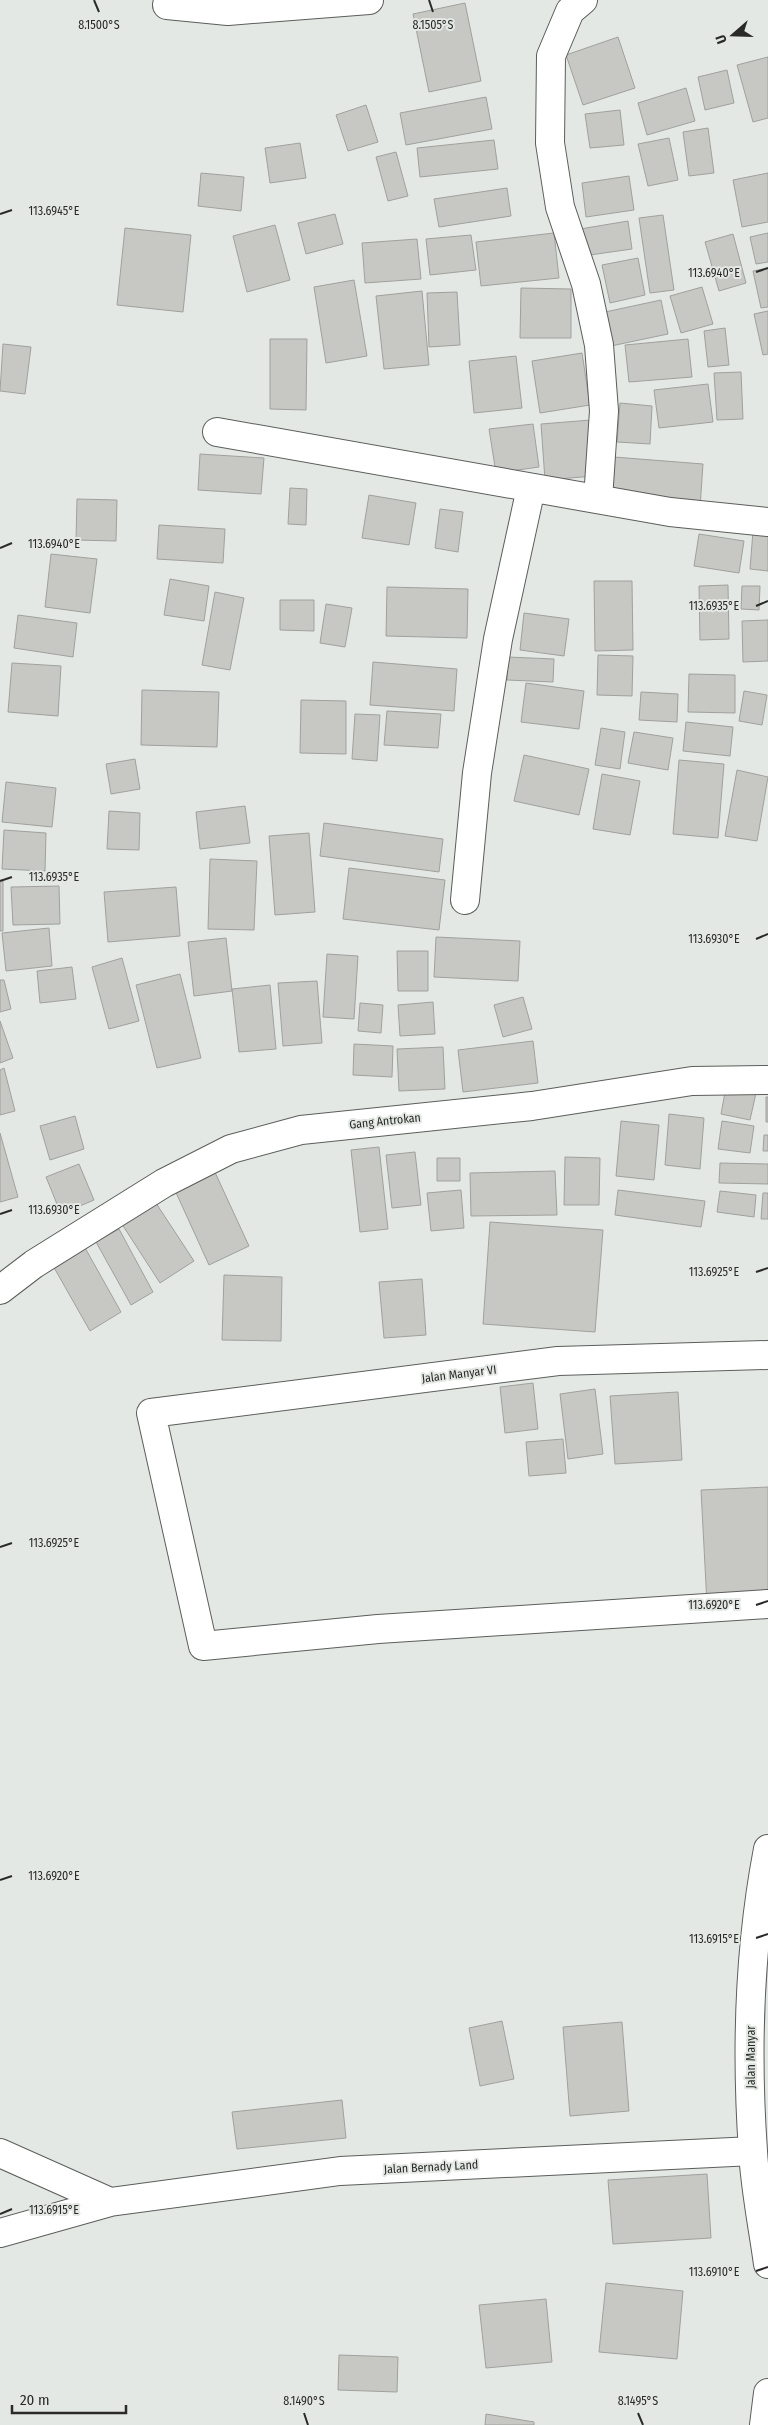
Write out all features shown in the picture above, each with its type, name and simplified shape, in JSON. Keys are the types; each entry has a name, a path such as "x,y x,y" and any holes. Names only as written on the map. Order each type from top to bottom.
{"street":[{"path":"167,5 228,11 369,0"},
{"path":"583,0 570,11 551,56 550,143 560,207 586,284 599,345 604,411 598,499"},
{"path":"218,432 670,512 768,522"},
{"path":"466,900 477,773 498,639 531,488"},
{"name":"Gang Antrokan","path":"0,1290 34,1264 164,1183 223,1153 301,1130 532,1106 692,1081 768,1080"},
{"name":"Jalan Manyar VI","path":"768,1355 558,1361 151,1413 204,1646 378,1629 768,1604"},
{"name":"Jalan Manyar","path":"768,1849 761,1885 753,1974 759,2092 753,2151 768,2264"},
{"name":"Jalan Bernady Land","path":"0,2233 110,2202 340,2171 753,2151"},
{"path":"0,2153 110,2202"},
{"path":"764,2425 768,2393"}],"building":[{"path":"465,3 481,81 429,92 413,14"},
{"path":"618,37 635,88 583,105 566,55"},
{"path":"768,57 768,118 753,122 737,65"},
{"path":"727,70 734,103 705,110 698,77"},
{"path":"686,88 695,121 647,135 638,103"},
{"path":"486,97 492,129 406,145 400,113"},
{"path":"366,105 378,142 348,151 336,115"},
{"path":"620,110 624,145 590,148 585,114"},
{"path":"708,128 714,173 689,176 683,132"},
{"path":"669,138 678,180 648,186 638,144"},
{"path":"494,140 498,169 420,177 417,148"},
{"path":"300,143 306,178 270,183 265,148"},
{"path":"396,152 408,196 388,201 376,157"},
{"path":"201,173 244,177 241,211 198,206"},
{"path":"768,173 768,222 742,227 733,180"},
{"path":"629,176 634,210 586,217 582,183"},
{"path":"507,188 511,216 439,227 434,199"},
{"path":"335,214 343,244 306,254 298,223"},
{"path":"663,215 674,290 650,293 639,218"},
{"path":"628,221 632,249 583,256 580,229"},
{"path":"275,225 290,280 247,292 233,236"},
{"path":"125,228 191,235 183,312 117,305"},
{"path":"554,233 559,278 481,286 476,242"},
{"path":"768,233 768,262 756,264 750,237"},
{"path":"733,234 746,283 719,291 705,242"},
{"path":"471,235 476,270 430,275 426,239"},
{"path":"417,239 421,279 365,283 362,243"},
{"path":"638,258 645,295 610,303 602,265"},
{"path":"768,268 768,307 761,308 753,271"},
{"path":"354,280 367,356 326,363 314,287"},
{"path":"702,287 713,324 681,333 670,296"},
{"path":"521,288 571,289 571,338 520,338"},
{"path":"422,291 429,365 384,369 376,296"},
{"path":"457,292 460,345 429,347 427,293"},
{"path":"661,300 668,334 611,346 605,312"},
{"path":"768,311 768,354 763,355 754,314"},
{"path":"725,328 729,365 708,367 704,331"},
{"path":"270,339 307,339 306,410 270,409"},
{"path":"688,339 692,377 629,382 625,345"},
{"path":"3,344 31,347 25,394 0,391"},
{"path":"582,353 590,405 540,413 532,361"},
{"path":"516,356 522,408 474,413 469,361"},
{"path":"741,372 743,419 717,420 714,373"},
{"path":"708,384 713,422 659,428 654,390"},
{"path":"620,403 652,406 650,444 617,442"},
{"path":"591,420 595,476 545,480 541,424"},
{"path":"533,424 539,467 496,473 489,429"},
{"path":"200,454 264,458 261,494 198,490"},
{"path":"614,457 703,464 700,508 610,500"},
{"path":"290,488 307,489 306,525 288,524"},
{"path":"369,495 416,503 409,545 362,538"},
{"path":"77,499 117,500 116,541 76,540"},
{"path":"440,509 463,512 458,552 435,548"},
{"path":"159,525 225,529 223,563 157,559"},
{"path":"753,531 768,532 768,571 750,569"},
{"path":"699,534 744,541 739,573 694,566"},
{"path":"51,554 97,559 90,613 45,607"},
{"path":"170,579 209,586 204,621 164,615"},
{"path":"594,581 632,581 633,650 595,651"},
{"path":"728,585 729,639 700,640 699,586"},
{"path":"742,586 760,586 759,610 741,609"},
{"path":"387,587 468,589 467,638 386,636"},
{"path":"215,592 244,598 230,670 202,665"},
{"path":"280,600 314,600 314,631 280,630"},
{"path":"326,604 352,608 345,647 320,643"},
{"path":"524,613 569,619 564,656 520,650"},
{"path":"18,615 77,623 73,657 14,648"},
{"path":"768,620 768,661 743,662 742,621"},
{"path":"598,655 633,656 632,696 597,695"},
{"path":"508,657 554,659 553,682 507,680"},
{"path":"373,662 457,669 454,711 370,705"},
{"path":"12,663 61,666 58,716 8,712"},
{"path":"689,674 735,675 735,713 688,712"},
{"path":"526,683 584,691 579,729 521,722"},
{"path":"142,690 219,692 217,747 141,745"},
{"path":"744,691 767,695 762,725 739,721"},
{"path":"641,692 678,694 677,722 639,720"},
{"path":"301,700 346,701 346,754 300,753"},
{"path":"387,711 441,714 438,748 384,745"},
{"path":"355,714 380,715 377,761 352,759"},
{"path":"686,722 733,727 730,756 683,751"},
{"path":"601,728 625,732 620,769 595,765"},
{"path":"634,732 673,738 668,770 628,763"},
{"path":"524,755 589,769 579,815 514,801"},
{"path":"135,759 140,789 111,794 106,764"},
{"path":"679,760 724,764 718,838 673,834"},
{"path":"737,770 768,777 757,841 725,836"},
{"path":"602,774 640,781 630,835 593,829"},
{"path":"6,782 56,788 52,827 2,822"},
{"path":"245,806 250,843 200,849 196,812"},
{"path":"109,811 140,813 139,850 107,849"},
{"path":"324,823 443,839 439,872 320,856"},
{"path":"4,830 46,833 45,871 2,869"},
{"path":"309,833 315,912 275,915 269,836"},
{"path":"210,859 257,861 254,930 208,929"},
{"path":"349,868 445,880 439,930 343,919"},
{"path":"0,880 3,880 3,931 0,931"},
{"path":"59,886 60,924 13,925 11,887"},
{"path":"176,887 180,936 108,942 104,892"},
{"path":"49,928 52,966 6,971 2,933"},
{"path":"436,937 520,941 518,981 434,977"},
{"path":"226,938 232,991 194,996 188,942"},
{"path":"397,951 428,951 428,991 398,991"},
{"path":"327,954 358,956 354,1019 323,1017"},
{"path":"122,958 139,1021 109,1029 92,967"},
{"path":"72,967 76,999 40,1003 37,971"},
{"path":"180,974 201,1058 157,1068 136,985"},
{"path":"0,980 4,980 11,1009 0,1012"},
{"path":"317,981 322,1043 283,1046 278,983"},
{"path":"270,985 276,1049 239,1052 232,989"},
{"path":"523,997 532,1029 503,1037 494,1005"},
{"path":"433,1002 435,1034 400,1036 398,1005"},
{"path":"360,1003 383,1005 381,1033 358,1031"},
{"path":"0,1021 13,1058 0,1063"},
{"path":"533,1041 538,1083 463,1092 458,1050"},
{"path":"354,1044 393,1046 392,1077 353,1075"},
{"path":"443,1047 445,1089 399,1091 397,1049"},
{"path":"4,1068 15,1111 0,1115 0,1070"},
{"path":"726,1087 756,1093 750,1120 721,1114"},
{"path":"766,1097 768,1097 768,1122 766,1122"},
{"path":"669,1114 704,1118 700,1169 665,1165"},
{"path":"75,1116 84,1149 50,1160 40,1126"},
{"path":"621,1121 659,1125 654,1180 616,1176"},
{"path":"722,1121 754,1126 750,1153 718,1149"},
{"path":"0,1133 18,1197 0,1202"},
{"path":"764,1135 768,1135 768,1151 763,1151"},
{"path":"379,1147 388,1229 360,1232 351,1150"},
{"path":"415,1152 421,1205 392,1208 386,1155"},
{"path":"565,1157 600,1158 599,1205 564,1205"},
{"path":"437,1158 460,1158 460,1181 437,1181"},
{"path":"720,1163 768,1164 768,1184 719,1183"},
{"path":"79,1164 94,1200 61,1214 46,1177"},
{"path":"213,1168 249,1246 209,1265 173,1186"},
{"path":"555,1171 557,1215 471,1216 470,1173"},
{"path":"461,1190 464,1228 431,1231 427,1193"},
{"path":"618,1190 705,1201 701,1227 615,1215"},
{"path":"720,1191 756,1195 754,1217 717,1212"},
{"path":"763,1193 768,1193 768,1219 761,1219"},
{"path":"152,1197 194,1261 160,1283 118,1218"},
{"path":"490,1222 603,1230 595,1332 483,1324"},
{"path":"119,1229 153,1292 131,1305 96,1242"},
{"path":"84,1246 121,1312 90,1331 52,1264"},
{"path":"224,1275 282,1277 281,1341 222,1340"},
{"path":"422,1279 426,1335 384,1338 379,1282"},
{"path":"533,1383 538,1429 505,1433 500,1387"},
{"path":"595,1389 603,1454 568,1459 560,1394"},
{"path":"678,1392 682,1460 615,1464 610,1396"},
{"path":"563,1439 566,1473 529,1476 526,1442"},
{"path":"768,1487 768,1601 707,1604 701,1490"},
{"path":"502,2021 514,2079 480,2086 469,2028"},
{"path":"622,2022 629,2111 570,2116 563,2027"},
{"path":"342,2100 346,2138 237,2149 232,2112"},
{"path":"707,2174 711,2238 613,2244 608,2180"},
{"path":"606,2283 683,2291 677,2359 599,2352"},
{"path":"546,2299 552,2362 486,2368 479,2305"},
{"path":"339,2355 398,2357 397,2392 338,2390"},
{"path":"486,2414 534,2422 534,2425 485,2425"}]}
